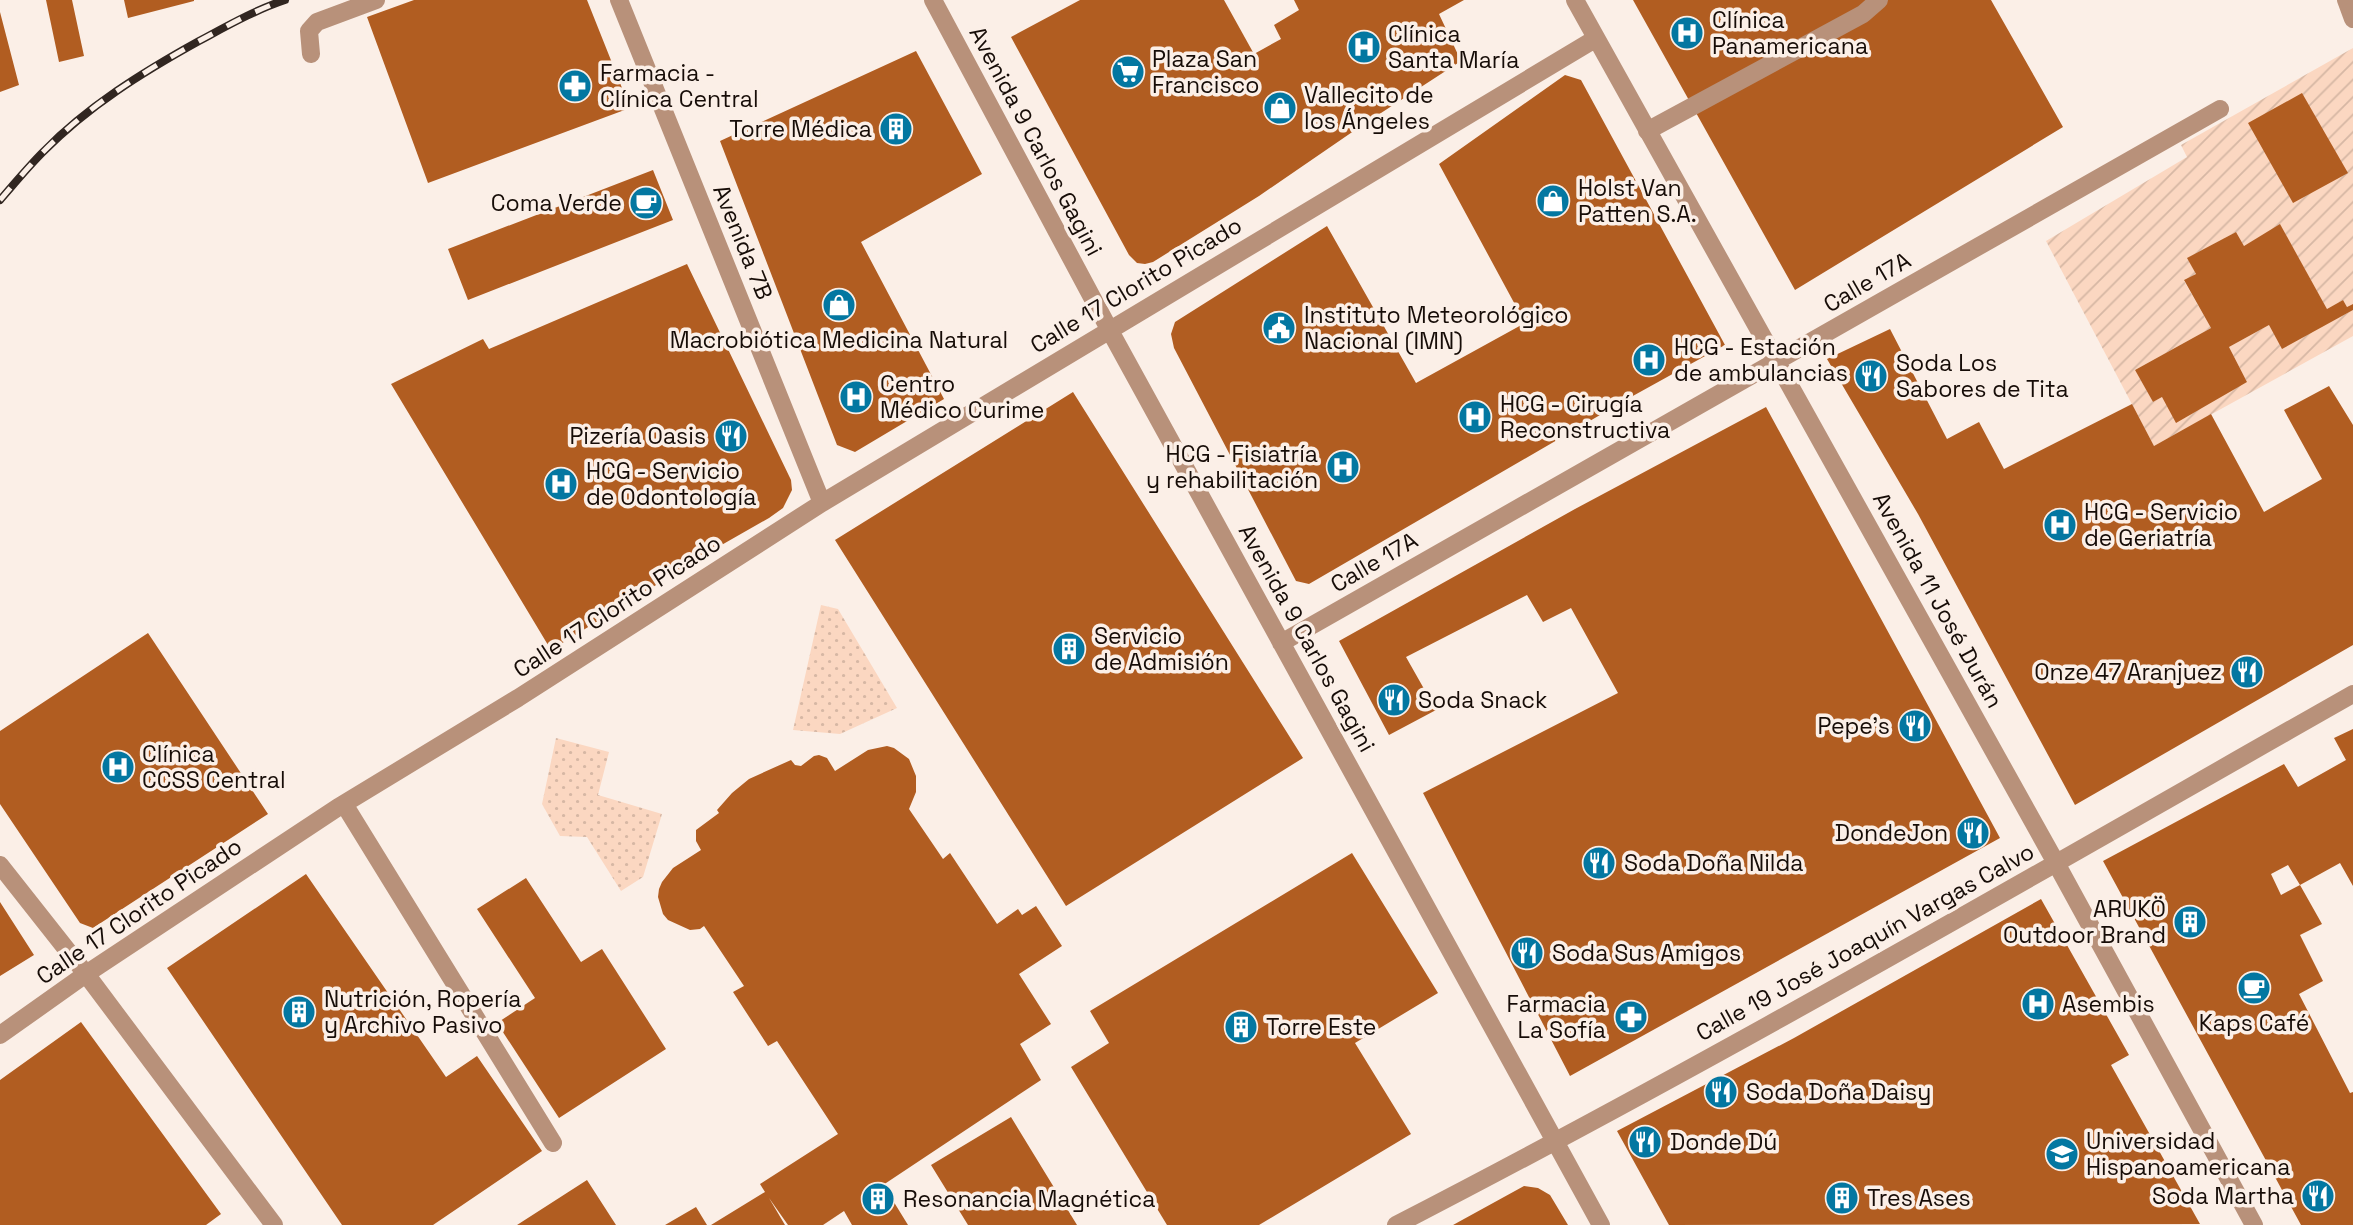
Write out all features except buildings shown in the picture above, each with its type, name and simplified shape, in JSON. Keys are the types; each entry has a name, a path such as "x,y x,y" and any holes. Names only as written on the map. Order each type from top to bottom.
{"street":[{"path":"311,54 309,31 317,22 376,0"},
{"name":"Avenida 7B","path":"619,0 822,503"},
{"name":"Avenida 9 Carlos Gagini","path":"933,0 1109,329 1601,1225"},
{"name":"Avenida 11 José Durán","path":"1575,0 2056,863 2254,1225"},
{"path":"1647,131 1863,14 1879,0"},
{"path":"2346,0 2353,19"},
{"name":"Calle 17 Clorito Picado","path":"0,1035 86,974 344,804 518,698 822,503 1595,39"},
{"name":"Calle 17A","path":"1281,643 2220,109"},
{"name":"Calle 19 José Joaquín Vargas Calvo","path":"1396,1225 1555,1143 2353,694"},
{"path":"344,804 554,1143"},
{"path":"0,865 86,974 274,1225"}],"shaded area":[{"path":"2353,48 2353,304 2347,307 2343,300 2327,309 2280,225 2244,246 2236,232 2188,258 2196,274 2184,281 2211,328 2135,370 2153,402 2162,397 2247,382 2229,347 2269,325 2325,325 2353,310 2353,336 2154,446 2046,241 2187,157 2181,145"},
{"path":"821,605 838,609 897,708 840,734 793,730"},
{"path":"556,738 609,752 598,795 662,814 643,877 621,891 587,837 560,836 542,804"}],"railway":[{"path":"0,200 60,135 117,91 199,41 252,13 285,0"}],"place":[{"name":"Clínica Panamericana","path":"1687,33"},
{"name":"Clínica Santa María","path":"1364,47"},
{"name":"Plaza San Francisco","path":"1128,72"},
{"name":"Farmacia - Clínica Central","path":"575,86"},
{"name":"Vallecito de los Ángeles","path":"1280,108"},
{"name":"Torre Médica","path":"896,129"},
{"name":"Holst Van Patten S.A.","path":"1553,201"},
{"name":"Coma Verde","path":"646,203"},
{"name":"Macrobiótica Medicina Natural","path":"839,305"},
{"name":"Instituto Meteorológico Nacional (IMN)","path":"1279,328"},
{"name":"HCG - Estación de ambulancias","path":"1649,360"},
{"name":"Soda Los Sabores de Tita","path":"1871,376"},
{"name":"Centro Médico Curime","path":"856,397"},
{"name":"HCG - Cirugía Reconstructiva","path":"1475,417"},
{"name":"Pizería Oasis","path":"731,436"},
{"name":"HCG - Fisiatría y rehabilitación","path":"1343,467"},
{"name":"HCG - Servicio de Odontología","path":"561,484"},
{"name":"HCG - Servicio de Geriatría","path":"2060,525"},
{"name":"Servicio de Admisión","path":"1069,649"},
{"name":"Onze 47 Aranjuez","path":"2247,672"},
{"name":"Soda Snack","path":"1394,700"},
{"name":"Pepe's","path":"1915,726"},
{"name":"Clínica CCSS Central","path":"118,767"},
{"name":"DondeJon","path":"1973,833"},
{"name":"Soda Doña Nilda","path":"1599,863"},
{"name":"ARUKÖ Outdoor Brand","path":"2190,922"},
{"name":"Soda Sus Amigos","path":"1527,953"},
{"name":"Kaps Café","path":"2254,988"},
{"name":"Asembis","path":"2038,1004"},
{"name":"Nutrición, Ropería y Archivo Pasivo","path":"299,1012"},
{"name":"Farmacia La Sofía","path":"1631,1017"},
{"name":"Torre Este","path":"1241,1027"},
{"name":"Soda Doña Daisy","path":"1721,1092"},
{"name":"Donde Dú","path":"1645,1142"},
{"name":"Universidad Hispanoamericana","path":"2062,1154"},
{"name":"Soda Martha","path":"2318,1196"},
{"name":"Tres Ases","path":"1842,1198"},
{"name":"Resonancia Magnética","path":"878,1199"}]}
